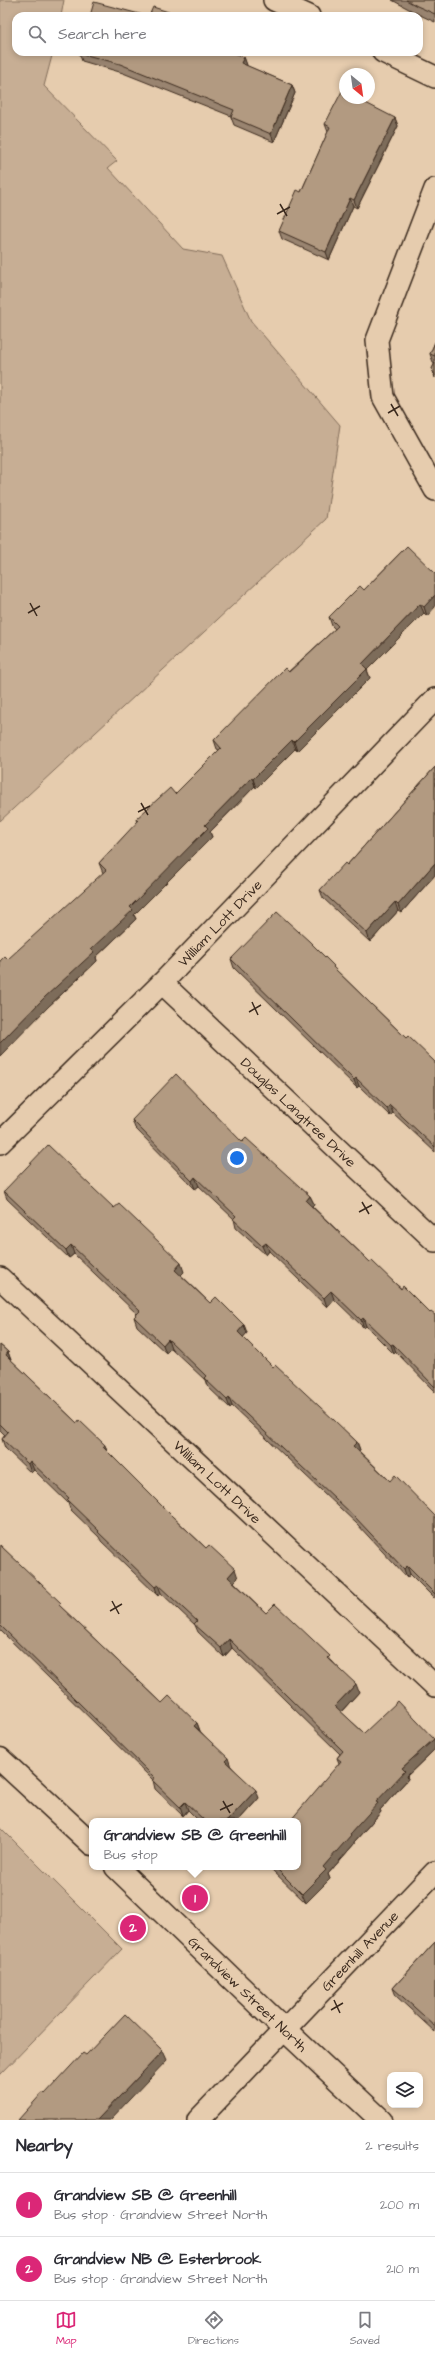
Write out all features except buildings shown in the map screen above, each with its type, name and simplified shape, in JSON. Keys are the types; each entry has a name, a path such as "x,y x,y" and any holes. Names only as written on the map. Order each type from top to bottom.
{"street":[{"path":"274,0 300,12"},
{"path":"391,56 435,77"},
{"path":"435,188 377,340 383,397 435,490"},
{"name":"William Lott Drive","path":"0,1143 162,983 435,699"},
{"name":"Douglas Langtree Drive","path":"162,983 435,1241"},
{"name":"William Lott Drive","path":"0,1278 435,1686"},
{"path":"0,1758 89,1841"},
{"name":"Grandview Street North","path":"119,1870 381,2120"},
{"name":"Greenhill Avenue","path":"198,2120 435,1872"}],"shaded area":[{"path":"0,0 64,0 62,12 12,12 12,56 52,56 44,86 117,161 108,168 183,249 222,256 251,321 340,425 326,519 0,821"},
{"path":"0,1827 122,1949 0,2075"}],"place":[{"name":"Grandview SB @ Greenhill","path":"195,1898"},
{"name":"Grandview NB @ Esterbrook","path":"133,1928"}]}
